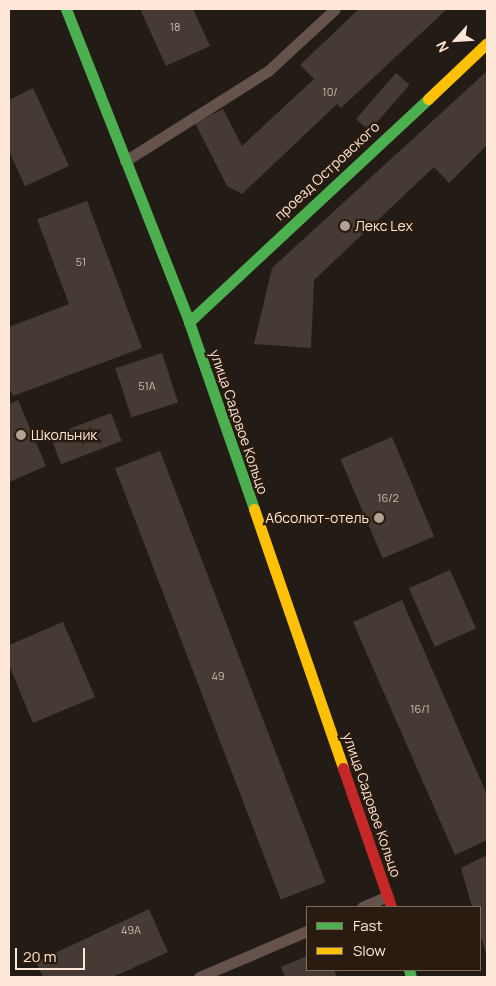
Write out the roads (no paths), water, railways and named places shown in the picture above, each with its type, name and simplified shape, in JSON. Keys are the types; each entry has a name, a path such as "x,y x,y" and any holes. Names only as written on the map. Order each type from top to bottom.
{"main road":[{"name":"улица Садовое Кольцо","path":"66,9 189,322 389,902"},
{"name":"проезд Островского","path":"189,322 487,43"}],"lane":[{"path":"125,162 268,71 335,9"},
{"path":"367,906 389,902"},
{"path":"199,977 306,931"}],"place":[{"name":"Лекс Lex","path":"345,226"},
{"name":"Школьник","path":"21,435"},
{"name":"Абсолют-отель","path":"379,518"}]}
